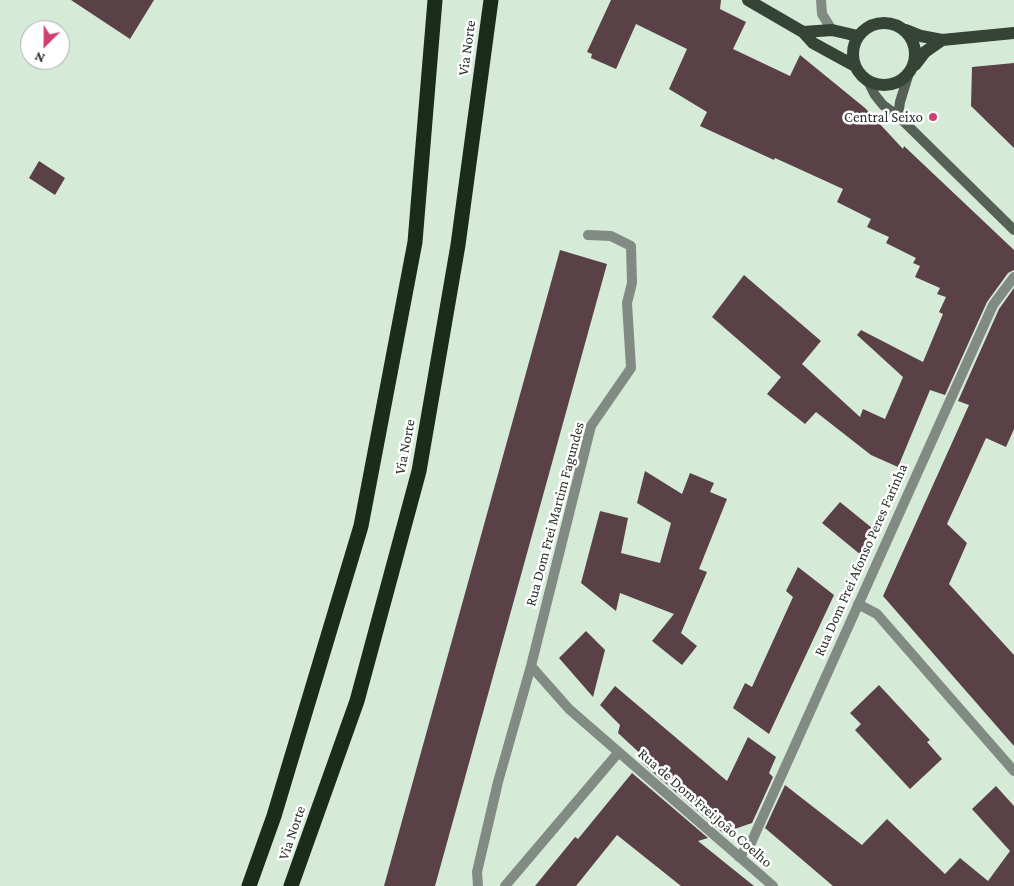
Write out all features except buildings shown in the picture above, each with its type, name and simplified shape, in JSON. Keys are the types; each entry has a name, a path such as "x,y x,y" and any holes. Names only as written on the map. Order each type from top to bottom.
{"highway":[{"name":"Via Norte","path":"250,886 274,816 362,526 415,242 435,0"},
{"name":"Via Norte","path":"292,886 357,700 419,471 458,245 491,0"}],"main road":[{"path":"748,0 803,32 813,42 855,66"},
{"path":"942,40 925,52 910,72 899,82 888,86 877,85 860,75 852,56 858,36 865,29 884,22 895,24 921,36 942,40 1014,33"},
{"path":"898,116 900,102 916,57 915,46 911,36 904,29"},
{"path":"803,32 832,30 858,36"},
{"path":"868,81 883,105 898,116 1014,230"}],"street":[{"path":"821,0 822,14 832,30"},
{"name":"Rua Dom Frei Martim Fagundes","path":"478,886 477,872 498,782 531,666 591,426 631,368 627,303 632,283 631,246 611,236 588,235"},
{"name":"Rua Dom Frei Afonso Peres Farinha","path":"739,857 751,843 993,305 1014,277"},
{"path":"858,604 877,614 1014,771"},
{"path":"505,886 618,753 569,709 531,666"},
{"name":"Rua de Dom Frei João Coelho","path":"618,753 773,886"}],"place":[{"name":"Central Seixo","path":"933,117"}]}
